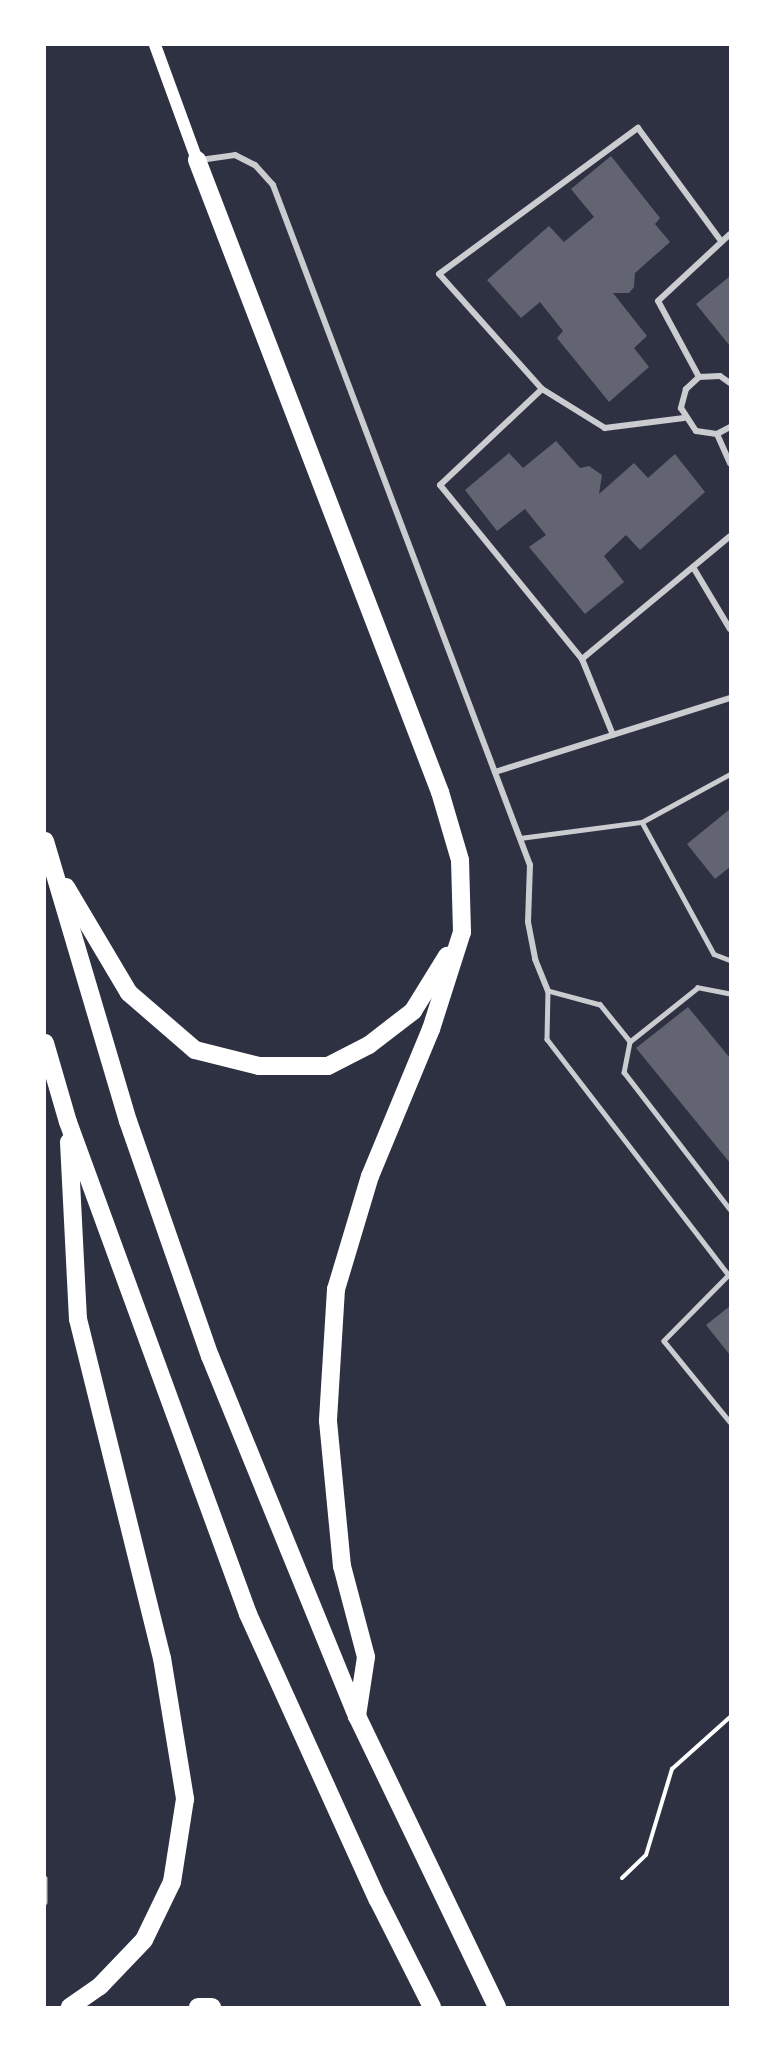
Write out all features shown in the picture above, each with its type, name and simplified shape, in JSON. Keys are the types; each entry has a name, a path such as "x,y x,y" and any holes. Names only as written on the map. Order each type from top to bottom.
{"highway":[{"path":"197,160 440,792 460,860 462,932 431,1029 370,1176 336,1289 328,1421 342,1566 366,1657 357,1716"},
{"path":"45,841 128,1121 210,1356 357,1716 497,2007"},
{"path":"50,861 129,993 195,1050 259,1066 328,1066 369,1045 413,1011 462,932"},
{"path":"45,1043 68,1122 248,1614 378,1900 432,2007"},
{"path":"68,1122 78,1319 162,1658 185,1799 172,1882 144,1940 100,1986 70,2007"},
{"path":"198,2007 212,2007"}],"main road":[{"path":"155,45 197,160"}],"street":[{"path":"684,418 605,428 542,389 439,274 638,129 721,241"},
{"path":"197,160 235,155 255,165 273,185 530,865 528,922 534,959 549,991"},
{"path":"699,377 658,301 730,234"},
{"path":"730,383 720,376 699,377 681,398 684,418 696,431 717,434 730,426"},
{"path":"542,389 440,485 582,659 613,735"},
{"path":"717,434 730,464"},
{"path":"582,659 730,536"},
{"path":"693,567 730,629"},
{"path":"495,772 730,699"}],"lane":[{"path":"520,838 642,822 730,774"},
{"path":"642,822 714,954 730,960"},
{"path":"730,994 698,988 630,1042 624,1072 730,1209"},
{"path":"630,1042 600,1005 549,991 547,1038 729,1274 663,1341 730,1422"},
{"path":"45,1878 45,1902"}],"path":[{"path":"622,1878 646,1855 672,1769 730,1718"}],"building":[{"path":"611,156 660,218 655,224 670,242 635,273 634,287 629,293 613,293 647,336 634,348 649,367 609,402 557,338 563,331 540,302 521,318 487,280 549,226 564,242 594,217 571,189"},
{"path":"730,276 730,346 696,304"},
{"path":"556,441 580,468 589,466 602,475 599,494 634,463 648,478 675,454 705,492 640,550 626,535 604,556 624,582 585,614 529,547 546,535 525,509 497,531 465,490 509,453 523,468"},
{"path":"730,809 730,867 715,879 687,844"},
{"path":"688,1007 730,1058 730,1163 636,1048"},
{"path":"730,1306 730,1355 706,1325"}]}
